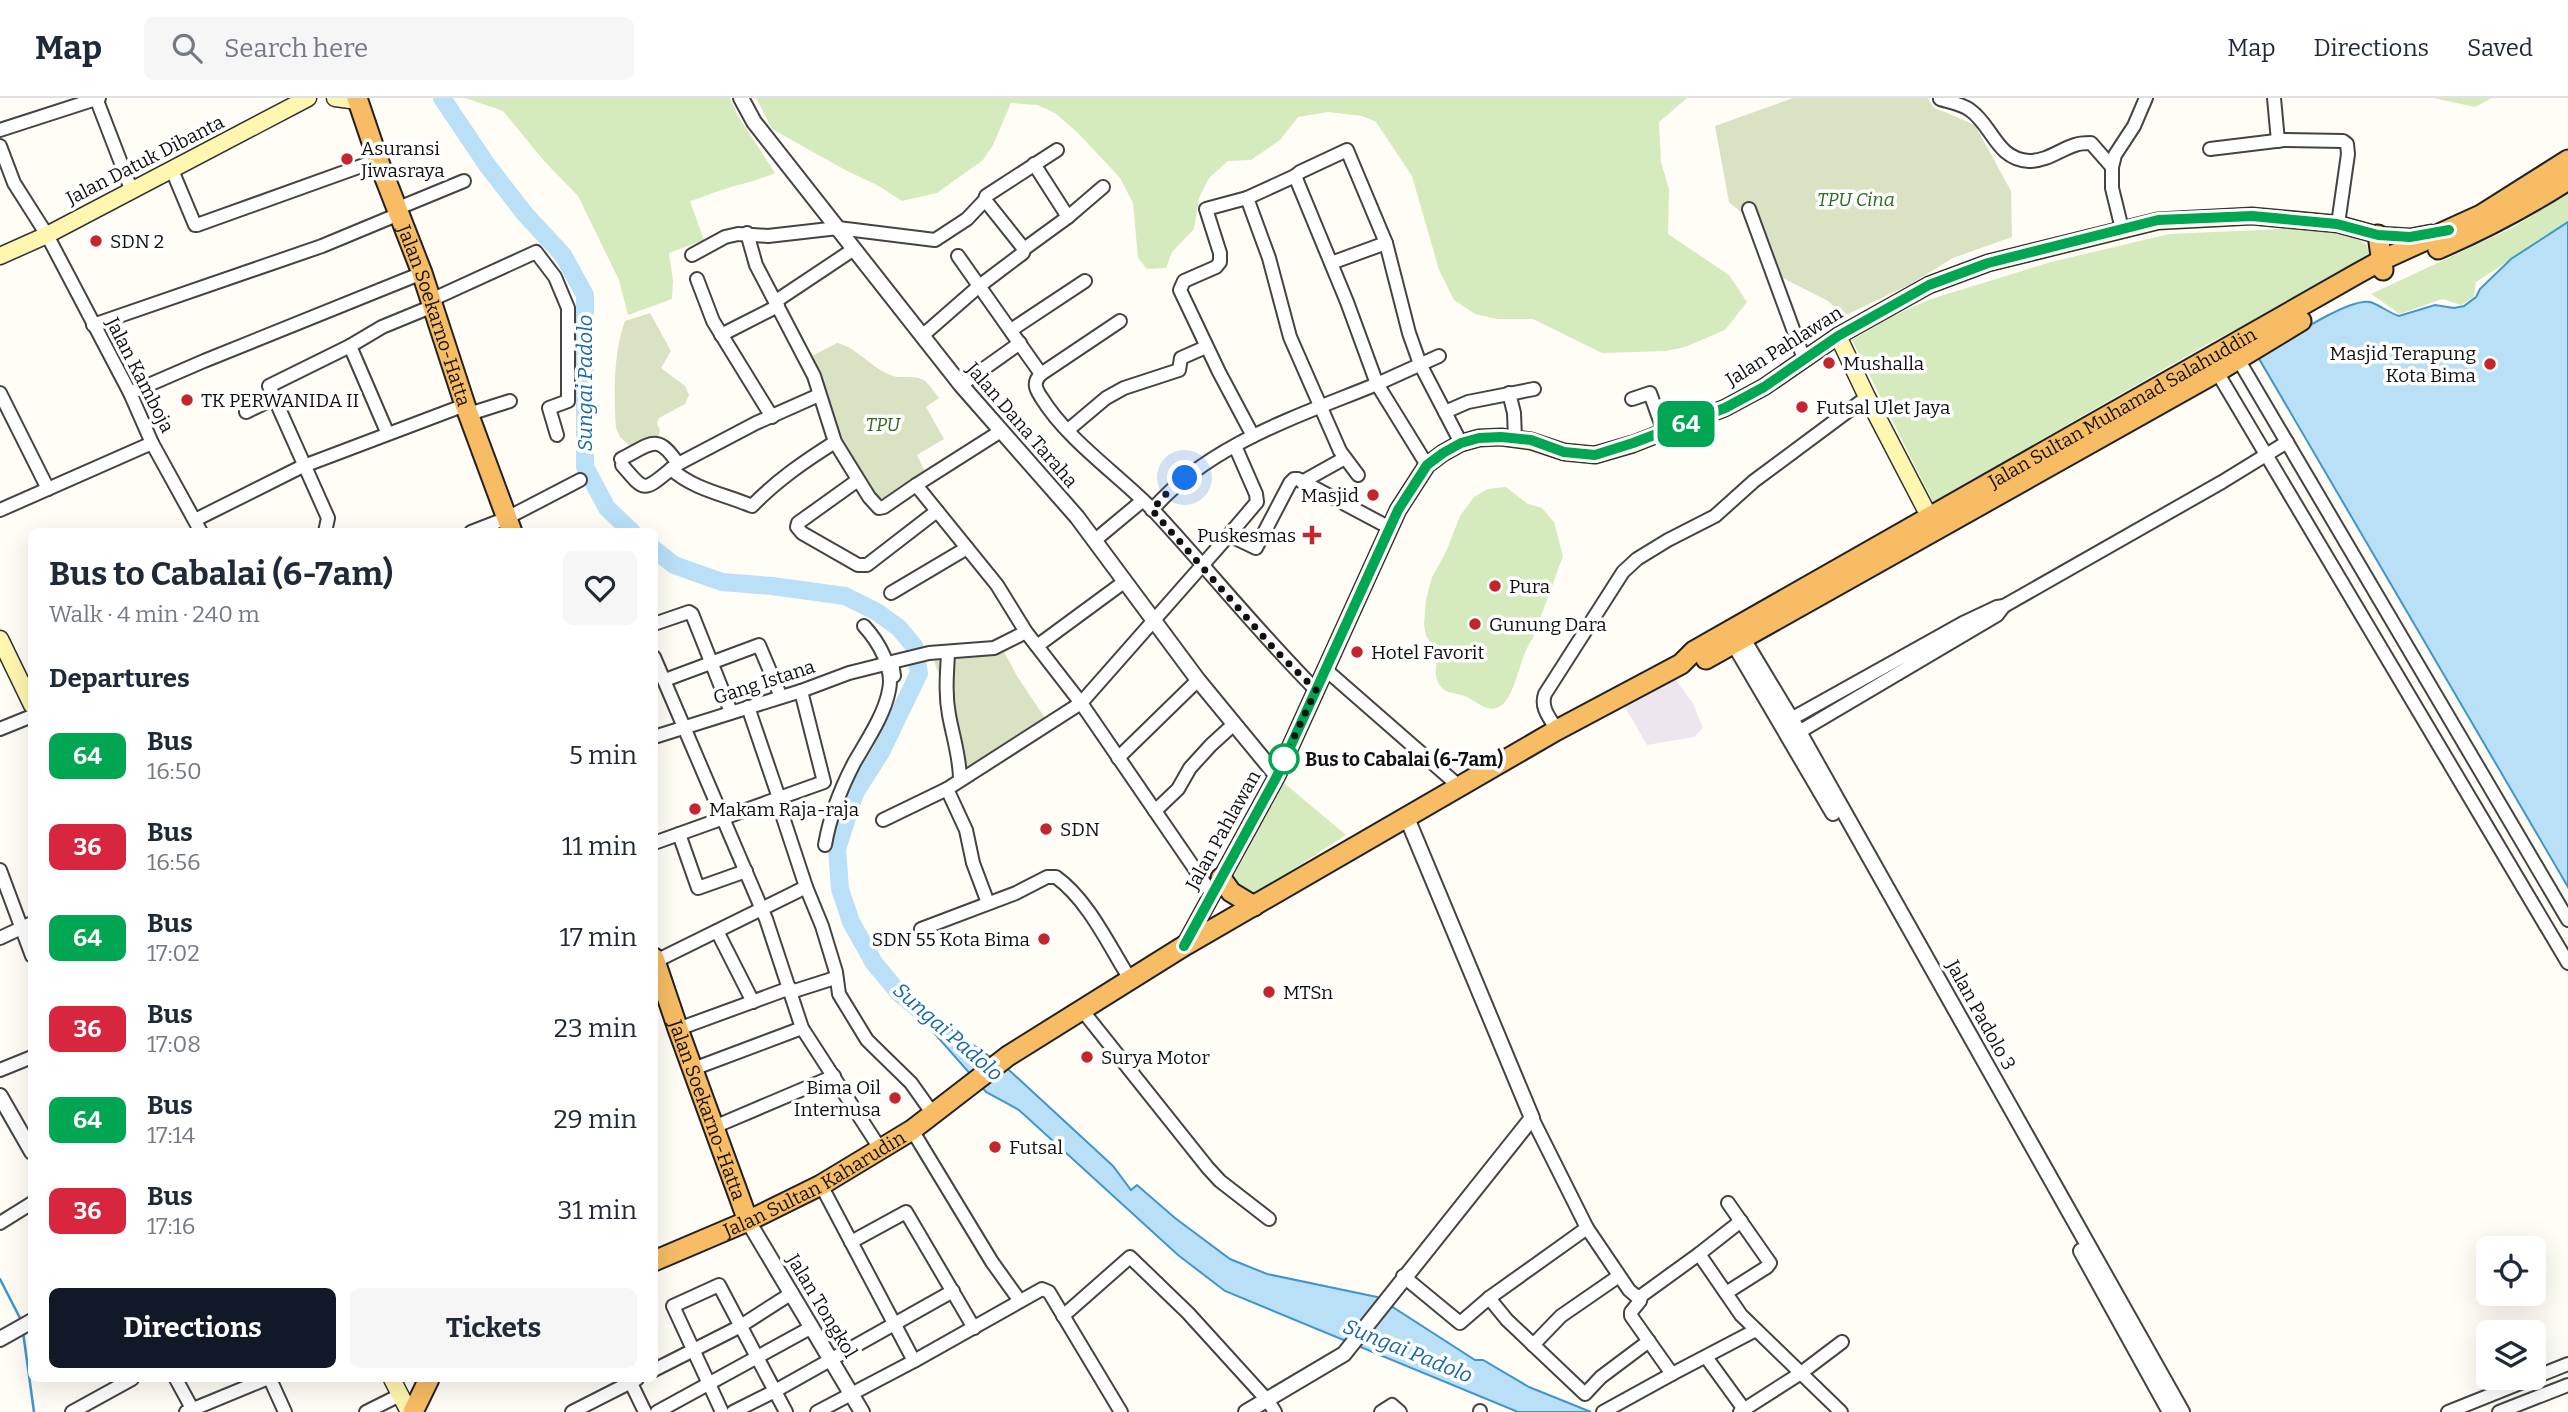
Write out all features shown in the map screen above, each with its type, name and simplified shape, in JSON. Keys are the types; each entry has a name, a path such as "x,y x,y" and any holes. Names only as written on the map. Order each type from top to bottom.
{"highway":[{"name":"Jalan Soekarno-Hatta","path":"358,99 397,212 422,273 509,525"},
{"name":"Jalan Sultan Muhamad Salahuddin","path":"1681,664 1702,662 2217,372 2382,265 2474,233 2529,195 2568,160"},
{"name":"Jalan Sultan Muhamad Salahuddin","path":"964,1090 1008,1056 1184,946 1557,730 1681,664 1694,651 2382,265 2481,215 2568,180"},
{"path":"2378,235 2382,265"},
{"path":"1217,886 1254,906"},
{"name":"Jalan Soekarno-Hatta","path":"658,973 748,1221"},
{"name":"Jalan Sultan Kaharudin","path":"658,1255 748,1221 821,1185 912,1130 964,1090"},
{"path":"411,1412 427,1382"}],"main road":[{"name":"Jalan Datuk Dibanta","path":"0,256 47,235 308,98"},
{"path":"335,98 358,99"},
{"name":"Jalan Pahlawan","path":"1184,946 1277,776 1409,491 1427,465 1461,443 1479,438 1515,438 1531,440 1564,452 1595,455 1725,408 1764,387 1838,336 1929,285 1988,263 2158,220 2252,216 2337,224 2378,235 2410,237 2449,230"},
{"path":"1838,336 1930,518"},
{"path":"0,639 28,697"},
{"path":"394,1382 411,1412"}],"street":[{"path":"0,131 97,98 131,189"},
{"name":"Jalan Dana Taraha","path":"741,98 754,122 922,336 1001,432 1077,517 1198,680 1277,776"},
{"path":"2122,229 2112,188 2112,167 2115,155 2134,126 2146,98"},
{"path":"2274,98 2278,141"},
{"path":"1940,99 1973,111 2009,156 2029,161 2049,158 2075,144 2091,142 2112,167"},
{"path":"2210,149 2278,141 2339,139 2347,144 2348,154 2337,224"},
{"name":"Jalan Kamboja","path":"0,146 14,183 47,235 130,393 152,443 198,526"},
{"path":"692,255 725,237 747,233 768,236 838,228 935,240 967,219 986,196 1057,150"},
{"path":"1253,436 1206,347 1181,286 1184,281 1216,267 1220,262 1220,253 1206,209 1247,198 1347,150 1386,243 1419,364 1461,443"},
{"path":"172,170 186,207 197,225 378,160"},
{"path":"1034,164 1068,217"},
{"path":"1295,176 1377,384 1427,465"},
{"path":"93,325 322,246 464,181"},
{"path":"922,336 978,287 1023,253 1024,249 1103,187"},
{"path":"1247,198 1269,258 1290,337 1345,458 1358,475"},
{"path":"985,200 1024,249"},
{"path":"1749,209 1804,359"},
{"path":"747,233 756,265 814,376 835,442 879,508 1001,432"},
{"path":"1331,263 1386,243"},
{"path":"721,335 777,304 854,249"},
{"path":"326,528 328,518 269,386 536,252 555,277 568,308 568,401 549,408 557,435"},
{"path":"958,256 1041,374"},
{"path":"130,393 422,273"},
{"path":"697,279 713,321 772,417"},
{"path":"1011,330 1085,281"},
{"path":"1120,321 1041,374 1036,379 1035,386 1068,430 1147,505 1277,652 1316,690"},
{"path":"961,385 1020,343"},
{"path":"350,346 387,432"},
{"path":"1068,430 1106,398 1124,388 1170,380 1180,368 1181,358 1206,347"},
{"path":"1094,541 1167,493 1198,468 1253,436 1439,356"},
{"path":"2238,359 2568,920"},
{"path":"2217,372 2568,963"},
{"path":"1445,412 1468,402 1534,389"},
{"path":"0,393 48,489"},
{"path":"1509,393 1515,421 1515,438"},
{"path":"1632,399 1650,393 1664,432"},
{"path":"819,395 675,467 650,485 639,485 622,462 654,443 659,443 669,451 675,467 696,486 752,506 791,470 835,442"},
{"path":"1557,730 1545,711 1545,694 1623,572 1645,553 1715,516 1754,481 1867,397"},
{"path":"246,412 275,398"},
{"path":"198,526 304,465 387,432 467,409 510,401"},
{"path":"1795,725 1963,623 2004,606 2287,442"},
{"path":"0,510 152,443"},
{"path":"883,820 947,789 1081,703 1257,502 1235,446"},
{"path":"1302,482 1345,458"},
{"path":"1230,535 1256,548 1294,479 1390,528"},
{"path":"509,525 580,480"},
{"path":"858,480 797,527 802,533 858,565 867,565 937,511"},
{"path":"916,485 997,585 1026,632 1081,703 1155,811 1217,886"},
{"path":"891,593 967,548"},
{"path":"1037,646 1124,582"},
{"path":"658,623 689,612 692,614 732,712"},
{"path":"825,845 830,814 872,733 890,687 891,662 864,626"},
{"name":"Gang Istana","path":"658,736 849,673 929,653 994,648 1026,632"},
{"name":"Jalan Padolo 3","path":"1738,642 1795,725 1833,804"},
{"name":"Jalan Padolo 3","path":"1738,642 2182,1412"},
{"path":"665,680 759,645 780,697"},
{"path":"948,653 948,713 960,756 960,780"},
{"path":"658,665 762,909 802,1028 881,1150"},
{"path":"1325,669 1460,787"},
{"path":"1118,758 1198,680"},
{"path":"658,842 824,782 801,691"},
{"path":"748,707 806,887 822,926 837,990 860,1031 911,1083 933,1114"},
{"path":"0,729 28,718"},
{"path":"1155,811 1178,789 1190,768 1234,724"},
{"path":"947,789 966,830 988,903"},
{"path":"1407,818 1532,1118 1587,1228 1629,1290 1636,1296 1642,1296"},
{"path":"679,834 698,888 746,871"},
{"path":"0,870 26,925 0,938"},
{"path":"2519,880 2538,870"},
{"path":"921,929 1047,877 1056,877 1085,908 1130,979"},
{"path":"658,966 717,931 806,887"},
{"path":"717,931 753,1002"},
{"path":"678,1029 753,1002 835,978"},
{"path":"1082,1010 1214,1174 1269,1219"},
{"path":"693,1069 802,1028"},
{"path":"0,1070 28,1059"},
{"path":"714,1126 834,1076"},
{"path":"0,1096 28,1145"},
{"path":"1246,1412 1272,1406 1344,1354 1403,1276 1532,1118"},
{"path":"912,1130 992,1262 1020,1301"},
{"name":"Jalan Padolo 3","path":"2032,1155 2170,1412"},
{"path":"821,1185 914,1361"},
{"path":"1726,1293 1770,1263 1728,1203"},
{"path":"0,1223 28,1206"},
{"path":"851,1242 906,1212 974,1328"},
{"name":"Jalan Tongkol","path":"748,1221 862,1412"},
{"path":"1672,1374 1630,1312 1642,1296 1741,1221"},
{"path":"1403,1276 1460,1323 1489,1298 1587,1228"},
{"path":"1699,1254 1741,1315 1841,1412"},
{"path":"1063,1316 1130,1257 1188,1313 1272,1406"},
{"path":"1533,1345 1561,1316 1619,1276"},
{"path":"722,1412 673,1306 719,1285 786,1412"},
{"path":"817,1412 853,1395 1045,1289 1121,1412"},
{"path":"733,1412 953,1292"},
{"path":"658,1368 739,1327 792,1293"},
{"path":"1489,1298 1533,1345 1585,1394 1601,1377 1649,1341"},
{"path":"3,1337 28,1323"},
{"path":"657,1412 812,1327"},
{"path":"1603,1412 1756,1330"},
{"path":"1706,1357 1743,1411 1801,1374 1843,1342"},
{"path":"2448,1412 2568,1364"},
{"path":"72,1412 127,1382"},
{"path":"177,1382 191,1411 261,1382"},
{"path":"270,1382 285,1412"},
{"path":"572,1412 628,1382"},
{"path":"633,1382 645,1412"},
{"path":"2490,1395 2499,1412 2568,1385"},
{"path":"366,1412 400,1395"},
{"path":"1381,1412 1392,1405 1400,1412"}],"shaded area":[{"path":"1669,677 1675,679 1693,703 1703,728 1694,737 1647,745 1622,702"}],"green space":[{"path":"465,98 730,98 738,116 775,173 690,201 704,240 669,253 673,280 672,299 628,315 619,280 578,196 545,162 503,111"},
{"path":"756,98 1687,98 1659,122 1661,162 1669,189 1668,234 1729,275 1747,302 1725,330 1685,347 1666,351 1602,353 1533,319 1497,319 1475,314 1454,300 1439,270 1412,176 1376,122 1362,116 1328,112 1298,117 1280,140 1251,160 1228,161 1209,178 1199,198 1194,229 1172,252 1166,268 1147,269 1138,258 1133,203 1120,178 1078,133 1055,113 1037,105 1011,103 993,145 983,160 937,193 902,201 772,129"},
{"name":"TPU Cina","path":"1793,98 1928,98 1933,107 1975,125 2011,191 2012,237 1953,258 1909,285 1844,316 1828,301 1775,274 1759,228 1729,202 1715,126"},
{"path":"2433,98 2492,98 2475,107"},
{"path":"2568,193 2568,222 2476,282 2474,297 2461,305 2442,299 2400,314 2371,294 2512,228"},
{"path":"2282,229 2348,235 2367,245 2369,254 2365,265 2211,342 1933,502 1852,340 1893,316 1931,299 2051,262 2169,234"},
{"path":"650,313 671,351 661,368 685,386 689,395 685,404 659,418 659,435 649,441 629,445 620,437 616,428 618,347 625,321"},
{"name":"TPU","path":"837,343 852,349 885,373 925,381 939,398 926,407 944,439 917,455 925,472 884,498 876,498 869,491 830,422 810,357"},
{"path":"1506,487 1528,504 1542,508 1554,522 1563,556 1509,695 1500,706 1490,709 1442,688 1436,676 1438,652 1426,636 1424,624 1432,577 1446,552 1460,516 1474,497 1488,489"},
{"path":"1003,650 1045,718 964,773 956,721 934,661"},
{"path":"1284,783 1346,835 1249,898 1230,883"}],"water":[{"path":"2568,222 2568,887 2258,357 2330,314 2360,302 2370,302 2399,316 2435,305 2454,308 2464,306 2476,297 2480,289 2511,259"},
{"path":"899,993 1009,1070 1113,1166 1131,1190 1137,1185 1175,1218 1230,1259 1267,1274 1377,1297 1475,1360 1483,1360 1529,1387 1591,1412 1518,1412 1225,1291 1178,1255 1019,1110 986,1092"}],"waterway":[{"name":"Sungai Padolo","path":"442,98 487,165 525,214 563,255 585,295 585,467 607,508 628,528"},
{"name":"Sungai Padolo","path":"658,552 674,565 722,582 845,596 877,612 899,628 914,646 919,673 881,752 855,793 837,849 840,889 851,922 874,963 899,993 918,1009"},
{"path":"0,1279 22,1322"},
{"path":"23,1332 28,1368"},
{"path":"30,1382 34,1412"}],"bus line":[{"name":"64","path":"1184,946 1277,776 1398,510 1427,465 1443,453 1461,443 1479,438 1531,440 1564,452 1595,455 1633,443 1725,408 1764,387 1838,336 1929,285 1988,263 2158,220 2252,216 2337,224 2378,235 2410,237 2449,230"}],"place":[{"name":"Asuransi Jiwasraya","path":"347,159"},
{"name":"SDN 2","path":"96,241"},
{"name":"Mushalla","path":"1829,363"},
{"name":"Masjid Terapung Kota Bima","path":"2490,364"},
{"name":"TK PERWANIDA II","path":"187,400"},
{"name":"Futsal Ulet Jaya","path":"1802,407"},
{"name":"Masjid","path":"1373,495"},
{"name":"Puskesmas","path":"1312,535"},
{"name":"Pura","path":"1495,586"},
{"name":"Gunung Dara","path":"1475,624"},
{"name":"Hotel Favorit","path":"1357,652"},
{"name":"Bus to Cabalai (6-7am)","path":"1284,759"},
{"name":"Makam Raja-raja","path":"695,809"},
{"name":"SDN","path":"1046,829"},
{"name":"SDN 55 Kota Bima","path":"1044,939"},
{"name":"MTSn","path":"1269,992"},
{"name":"Surya Motor","path":"1087,1057"},
{"name":"Bima Oil Internusa","path":"895,1098"},
{"name":"Futsal","path":"995,1147"}],"route":[{"path":"1185,478 1152,510 1277,652 1316,690 1284,759"}]}
